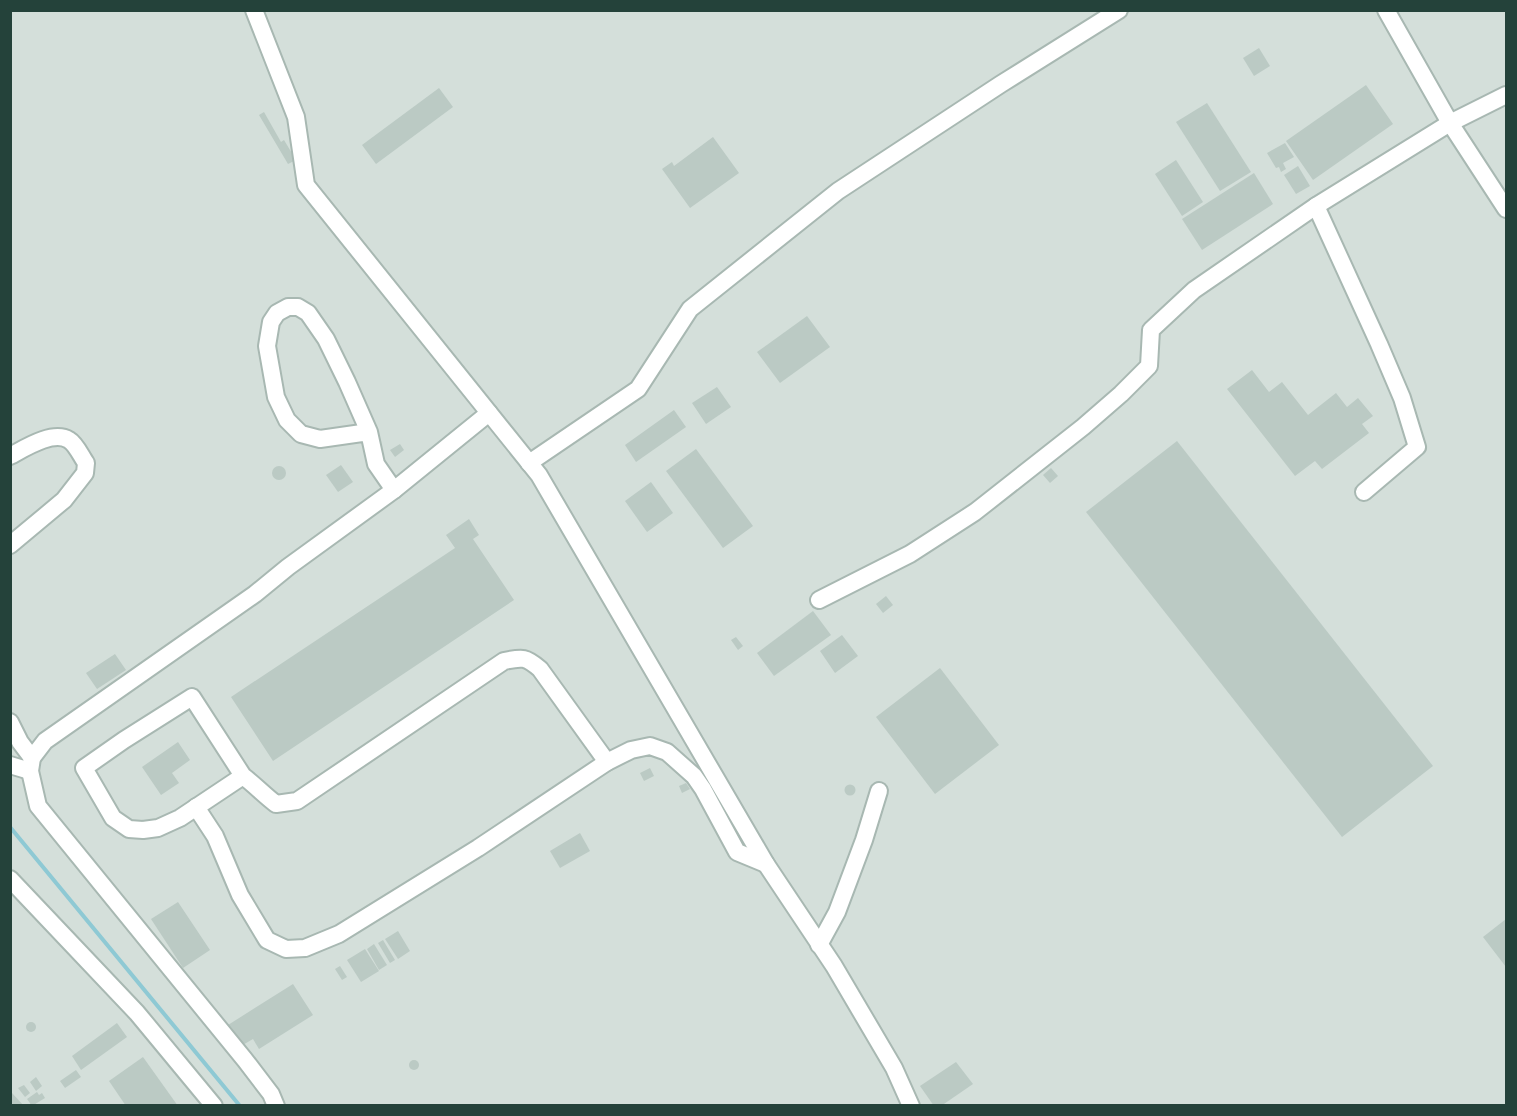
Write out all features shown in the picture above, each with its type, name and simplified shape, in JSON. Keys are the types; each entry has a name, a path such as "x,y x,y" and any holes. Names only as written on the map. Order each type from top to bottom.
{"street":[{"path":"254,10 296,117 306,185 539,475 766,864 834,966 894,1068 911,1106"},
{"path":"529,463 638,389 690,309 838,191 1119,10"},
{"path":"1386,10 1450,123 1506,209"},
{"path":"819,600 910,554 975,512 1083,427 1149,366 1150,330 1194,290 1316,206 1450,123 1506,95"},
{"path":"1316,206 1398,387 1417,447 1364,492"},
{"path":"369,432 320,439 301,434 287,420 276,397 267,346 270,322 277,314 288,308 298,307 308,313 326,339 369,432 376,464 394,490"},
{"path":"31,764 45,741 255,594 288,567 394,490 489,413"},
{"path":"10,456 28,445 58,436 71,441 86,463 85,473 64,500 10,545"},
{"path":"243,776 180,818 158,828 143,830 129,829 113,818 84,768 192,697 243,776 276,804 297,801 504,661 518,658 530,660 540,669 607,762"},
{"path":"10,722 31,764 38,806 245,1060 271,1094 276,1106"},
{"path":"196,807 215,836 240,895 267,940 286,949 305,948 339,934 478,848 607,762 631,750 650,746 667,752 694,776 704,789 737,852 766,864"},
{"path":"10,765 31,764"},
{"path":"819,945 837,912 864,840 879,791"},
{"path":"10,879 137,1013 214,1106"}],"shaded area":[{"path":"11,11 1506,11 1506,1105 11,1105"}],"building":[{"path":"1259,48 1270,66 1254,76 1243,58"},
{"path":"1366,85 1393,124 1313,180 1286,141"},
{"path":"439,88 453,107 376,164 362,145"},
{"path":"1207,103 1251,172 1220,191 1176,122"},
{"path":"264,112 281,142 284,140 296,160 288,164 259,115"},
{"path":"713,137 739,173 690,208 662,169 672,162 674,166"},
{"path":"1285,143 1294,157 1283,163 1286,169 1281,172 1267,153"},
{"path":"1176,160 1203,202 1182,216 1155,174"},
{"path":"1298,166 1310,186 1296,194 1284,175"},
{"path":"1254,173 1273,204 1202,250 1182,219"},
{"path":"807,316 830,347 780,383 757,352"},
{"path":"1252,370 1269,392 1282,382 1308,415 1336,393 1347,407 1358,398 1373,416 1362,424 1369,433 1322,469 1315,461 1295,476 1227,389"},
{"path":"717,387 731,407 706,424 692,403"},
{"path":"674,410 686,427 636,462 625,445"},
{"path":"1177,441 1433,766 1342,837 1086,512"},
{"path":"400,444 404,450 395,457 390,450"},
{"path":"696,449 753,526 723,548 666,471"},
{"path":"341,465 353,482 338,492 326,475"},
{"path":"279,466 284,468 286,473 284,478 279,480 274,478 272,473 274,468"},
{"path":"1051,468 1058,476 1050,483 1043,475"},
{"path":"651,482 673,513 647,532 625,501"},
{"path":"469,519 479,535 473,539 514,600 273,761 231,697 455,548 446,535"},
{"path":"886,596 893,605 883,613 876,604"},
{"path":"813,611 831,635 774,676 757,653"},
{"path":"842,635 858,656 835,673 820,651"},
{"path":"736,637 743,646 738,650 731,640"},
{"path":"115,654 126,670 97,689 86,673"},
{"path":"940,668 999,745 935,794 876,717"},
{"path":"178,742 190,760 172,773 179,783 161,795 142,767"},
{"path":"650,768 654,776 644,781 640,773"},
{"path":"686,783 690,789 682,793 679,786"},
{"path":"850,785 854,786 854,794 850,795 846,794 845,790 846,786"},
{"path":"580,833 590,851 560,868 550,851"},
{"path":"178,902 210,950 183,968 151,919"},
{"path":"1506,919 1506,967 1483,937"},
{"path":"398,931 410,951 398,959 385,939"},
{"path":"383,940 395,960 390,963 378,943"},
{"path":"374,944 387,965 379,970 367,949"},
{"path":"365,949 379,971 361,982 347,960"},
{"path":"340,966 347,977 342,980 335,969"},
{"path":"293,984 313,1015 259,1049 253,1039 241,1046 228,1025"},
{"path":"31,1022 36,1027 31,1032 26,1027"},
{"path":"117,1023 127,1037 81,1070 72,1056"},
{"path":"143,1057 178,1106 126,1106 109,1081"},
{"path":"414,1060 419,1065 414,1070 409,1065"},
{"path":"956,1062 973,1084 941,1106 934,1106 920,1086"},
{"path":"76,1070 81,1077 65,1088 60,1081"},
{"path":"36,1077 42,1086 36,1091 30,1082"},
{"path":"24,1085 30,1093 25,1097 18,1088"},
{"path":"37,1092 39,1095 42,1093 45,1098 32,1106 27,1099"},
{"path":"12,1093 24,1106 12,1106 10,1095"}],"waterway":[{"path":"10,827 240,1106"}]}
